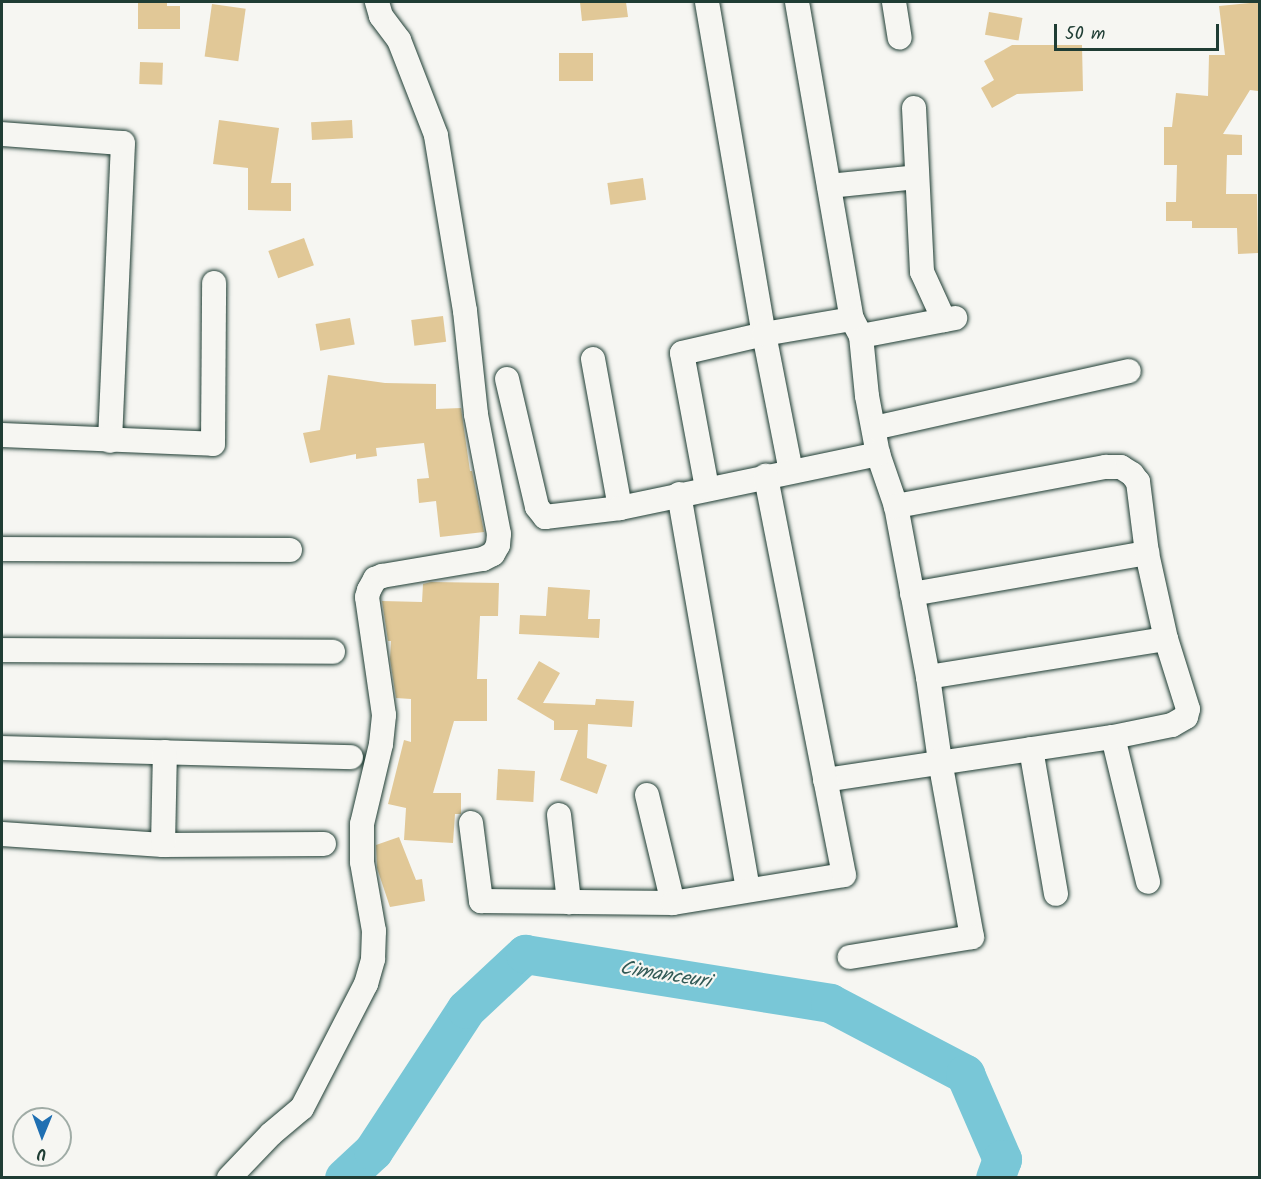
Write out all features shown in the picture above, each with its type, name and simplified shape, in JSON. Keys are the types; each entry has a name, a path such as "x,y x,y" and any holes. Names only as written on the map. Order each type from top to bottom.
{"street":[{"path":"229,1178 271,1134 302,1108 366,984 373,959 374,931 363,862 362,824 381,744 384,715 368,597 369,590 375,579 382,576 483,559 493,554 500,534 476,414 465,311 436,135 399,40 381,16 377,2"},
{"path":"707,2 764,334 791,471"},
{"path":"797,2 878,454 896,506 928,677 940,761 972,937 850,957"},
{"path":"894,2 900,38"},
{"path":"707,488 682,353 764,334 950,319 921,272 914,108"},
{"path":"2,134 123,143 110,441"},
{"path":"829,186 917,177"},
{"path":"2,435 213,444 214,283"},
{"path":"593,359 620,508"},
{"path":"874,428 1129,370"},
{"path":"507,379 537,507 541,514 552,518 620,508 878,454"},
{"path":"825,780 940,761 1113,737 1172,725 1186,717 1188,709 1166,639 1147,553 1138,482 1132,474 1121,467 1105,467 896,506"},
{"path":"471,823 481,902 673,903 844,875 766,476"},
{"path":"679,494 748,890"},
{"path":"2,549 290,550"},
{"path":"912,594 1147,553"},
{"path":"928,677 1166,639"},
{"path":"2,650 333,652"},
{"path":"1113,737 1148,882"},
{"path":"2,748 351,757"},
{"path":"1030,749 1056,894"},
{"path":"163,845 165,752"},
{"path":"647,795 673,903"},
{"path":"559,815 569,902"},
{"path":"2,834 163,845 324,844"}],"building":[{"path":"138,2 167,2 167,6 180,6 180,29 138,29"},
{"path":"580,2 626,2 628,17 582,21"},
{"path":"1260,2 1258,91 1250,90 1223,134 1242,135 1242,155 1227,155 1226,194 1257,194 1258,253 1238,254 1237,228 1192,228 1192,221 1166,221 1166,202 1176,202 1177,165 1164,165 1164,127 1172,127 1176,93 1208,96 1209,55 1225,55 1219,6"},
{"path":"212,4 246,9 238,61 205,56"},
{"path":"989,12 1022,18 1018,41 985,35"},
{"path":"1012,45 1082,45 1083,91 1017,94 992,108 981,88 994,80 984,61"},
{"path":"559,53 593,53 593,81 559,81"},
{"path":"140,62 163,63 162,85 139,84"},
{"path":"219,120 279,128 271,183 291,183 291,211 248,210 248,168 213,164"},
{"path":"352,120 353,138 312,140 311,122"},
{"path":"643,178 646,200 610,205 607,183"},
{"path":"304,238 314,265 278,278 268,251"},
{"path":"443,316 446,342 414,346 411,320"},
{"path":"350,318 355,345 320,351 316,324"},
{"path":"328,375 385,383 436,384 436,409 461,408 470,471 472,471 484,532 440,537 436,501 419,503 417,479 429,478 424,443 376,448 377,456 356,459 356,454 310,463 303,433 320,430"},
{"path":"431,582 499,583 498,616 480,616 477,679 487,679 487,721 454,721 433,793 461,793 461,814 455,814 453,843 404,840 406,808 388,804 404,740 411,742 411,699 396,698 390,659 391,641 388,641 382,601 422,602 423,584"},
{"path":"548,587 590,590 588,619 600,619 599,638 519,634 520,615 546,616"},
{"path":"539,661 560,673 543,703 595,705 596,699 634,701 632,727 588,724 587,758 607,765 597,794 560,780 578,730 554,730 554,721 517,699"},
{"path":"498,769 535,771 533,802 496,800"},
{"path":"399,837 416,880 422,879 425,901 390,907 377,868 376,845"}],"waterway":[{"name":"Cimanceuri","path":"344,1178 373,1151 466,1009 525,954 830,1003 965,1074 1002,1159 995,1178"}]}
